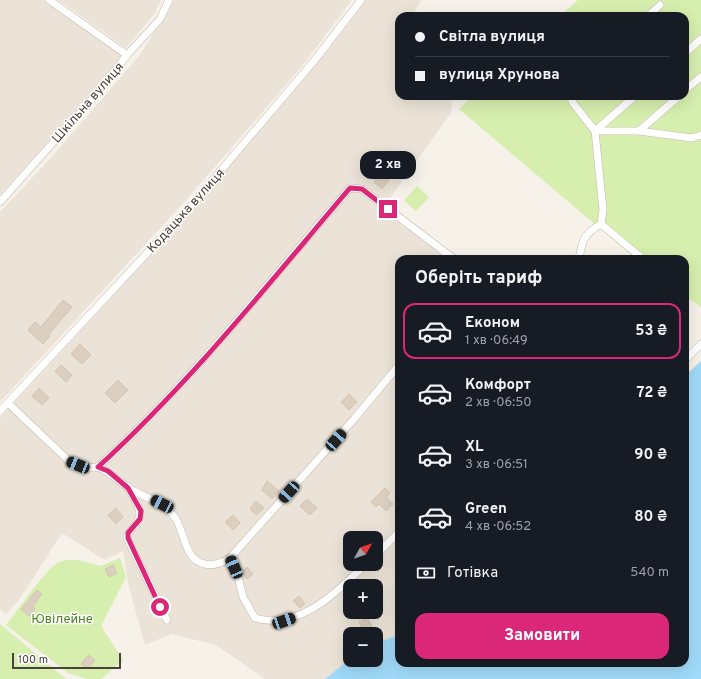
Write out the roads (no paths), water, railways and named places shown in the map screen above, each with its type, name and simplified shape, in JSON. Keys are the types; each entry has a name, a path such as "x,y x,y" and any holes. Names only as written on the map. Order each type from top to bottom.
{"street":[{"path":"49,0 127,55"},
{"name":"Шкільна вулиця","path":"0,202 101,89 127,55 160,19 169,0"},
{"name":"Кодацька вулиця","path":"0,411 189,208 314,61 361,0"},
{"path":"652,12 660,5"},
{"path":"689,50 701,39"},
{"path":"689,87 701,77"},
{"path":"572,100 595,130 603,210 601,224"},
{"path":"595,130 630,100"},
{"path":"639,131 674,100"},
{"path":"595,130 639,131 692,138 701,135"},
{"path":"98,467 122,446 233,328 350,188 362,189 449,255"},
{"path":"580,255 582,241 592,229 601,224"},
{"path":"601,224 638,255"},
{"path":"689,356 701,344"},
{"path":"8,403 70,462 86,468 98,467 108,471 128,488 162,504 176,519 186,545 195,559 201,563 222,563 230,558 349,425 395,370"},
{"path":"128,488 141,511 140,519 128,533 128,538 167,620"},
{"path":"383,548 395,536"},
{"path":"230,558 238,577 243,598 255,618 266,622 284,621 307,613 343,586 359,571"}],"water":[{"path":"701,361 701,679 325,679 343,665 343,667 383,667 383,641 395,636 395,667 689,667 689,372"}],"park label":[{"name":"Ювілейне","path":"62,618"}]}
